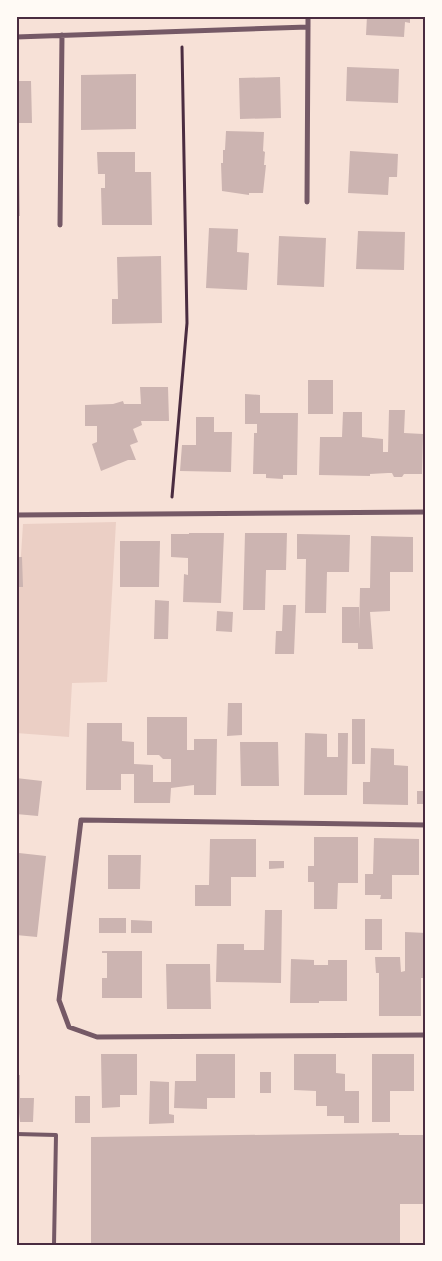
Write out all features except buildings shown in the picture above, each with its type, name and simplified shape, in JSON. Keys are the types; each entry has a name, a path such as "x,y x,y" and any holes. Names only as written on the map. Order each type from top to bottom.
{"street":[{"path":"306,202 308,16"},
{"path":"16,36 308,27"},
{"path":"60,225 62,35"},
{"path":"16,516 426,512"},
{"path":"426,825 81,820 60,1000 69,1027 97,1037 426,1035"}],"lane":[{"path":"16,1134 56,1135 54,1245"}],"path":[{"path":"171,514 187,323 181,31"}],"shaded area":[{"path":"116,522 107,682 72,683 69,737 16,733 16,632 23,524"}]}
